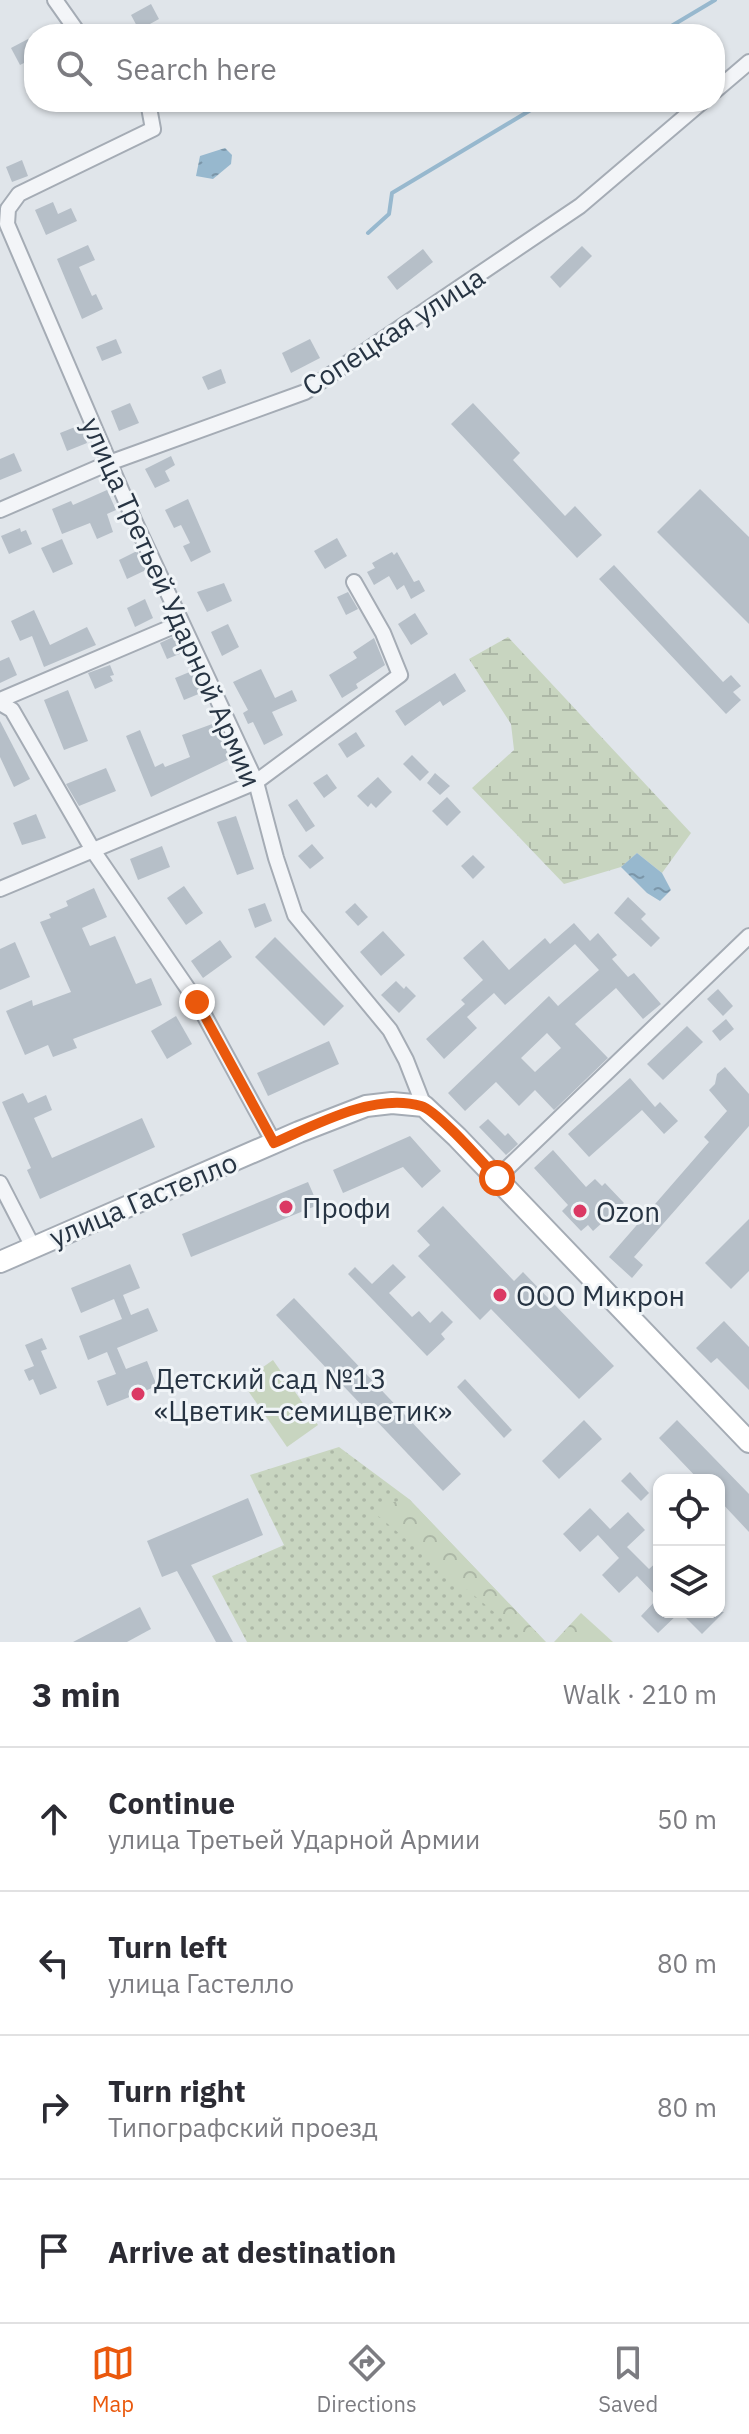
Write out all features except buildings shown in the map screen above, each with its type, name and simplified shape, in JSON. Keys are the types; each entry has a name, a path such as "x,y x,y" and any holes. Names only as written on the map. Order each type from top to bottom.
{"main road":[{"name":"улица Гастелло","path":"0,1262 366,1106 392,1103 424,1106"},
{"name":"улица Третьей Ударной Армии","path":"424,1106 497,1178 749,1442"}],"street":[{"path":"55,0 72,24"},
{"path":"725,82 749,62"},
{"name":"улица Третьей Ударной Армии","path":"150,112 153,129 19,194 8,209 7,224 109,463 256,782 295,915 390,1030 424,1106"},
{"name":"Сопецкая улица","path":"0,510 109,463 305,392 580,206 690,112"},
{"path":"0,889 256,782 400,675 383,633 354,582"},
{"path":"0,702 181,623"},
{"path":"0,702 12,710 94,852 197,1002 274,1143"},
{"path":"497,1178 749,936"},
{"path":"0,1183 33,1247"}],"green space":[{"path":"508,637 691,833 662,873 637,853 621,867 564,884 472,788 514,750 511,724 469,659"},
{"path":"273,1360 318,1425 287,1447 242,1382"},
{"path":"339,1447 409,1499 546,1642 247,1642 212,1576 284,1545 250,1475"},
{"path":"409,1499 539,1635 529,1641 377,1515 389,1503"},
{"path":"581,1613 613,1642 554,1642"}],"water":[{"path":"225,148 232,155 231,164 213,179 196,176 200,156"},
{"path":"637,853 662,873 671,890 660,901 647,893 621,867"}],"waterway":[{"path":"675,24 715,0"},
{"path":"368,233 389,214 392,193 527,112"}],"place":[{"name":"Профи","path":"286,1207"},
{"name":"Ozon","path":"580,1211"},
{"name":"ООО Микрон","path":"500,1295"},
{"name":"Детский сад №13 «Цветик–семицветик»","path":"138,1394"}],"route":[{"path":"197,1002 274,1143 366,1106 392,1103 424,1106 497,1178"}]}
